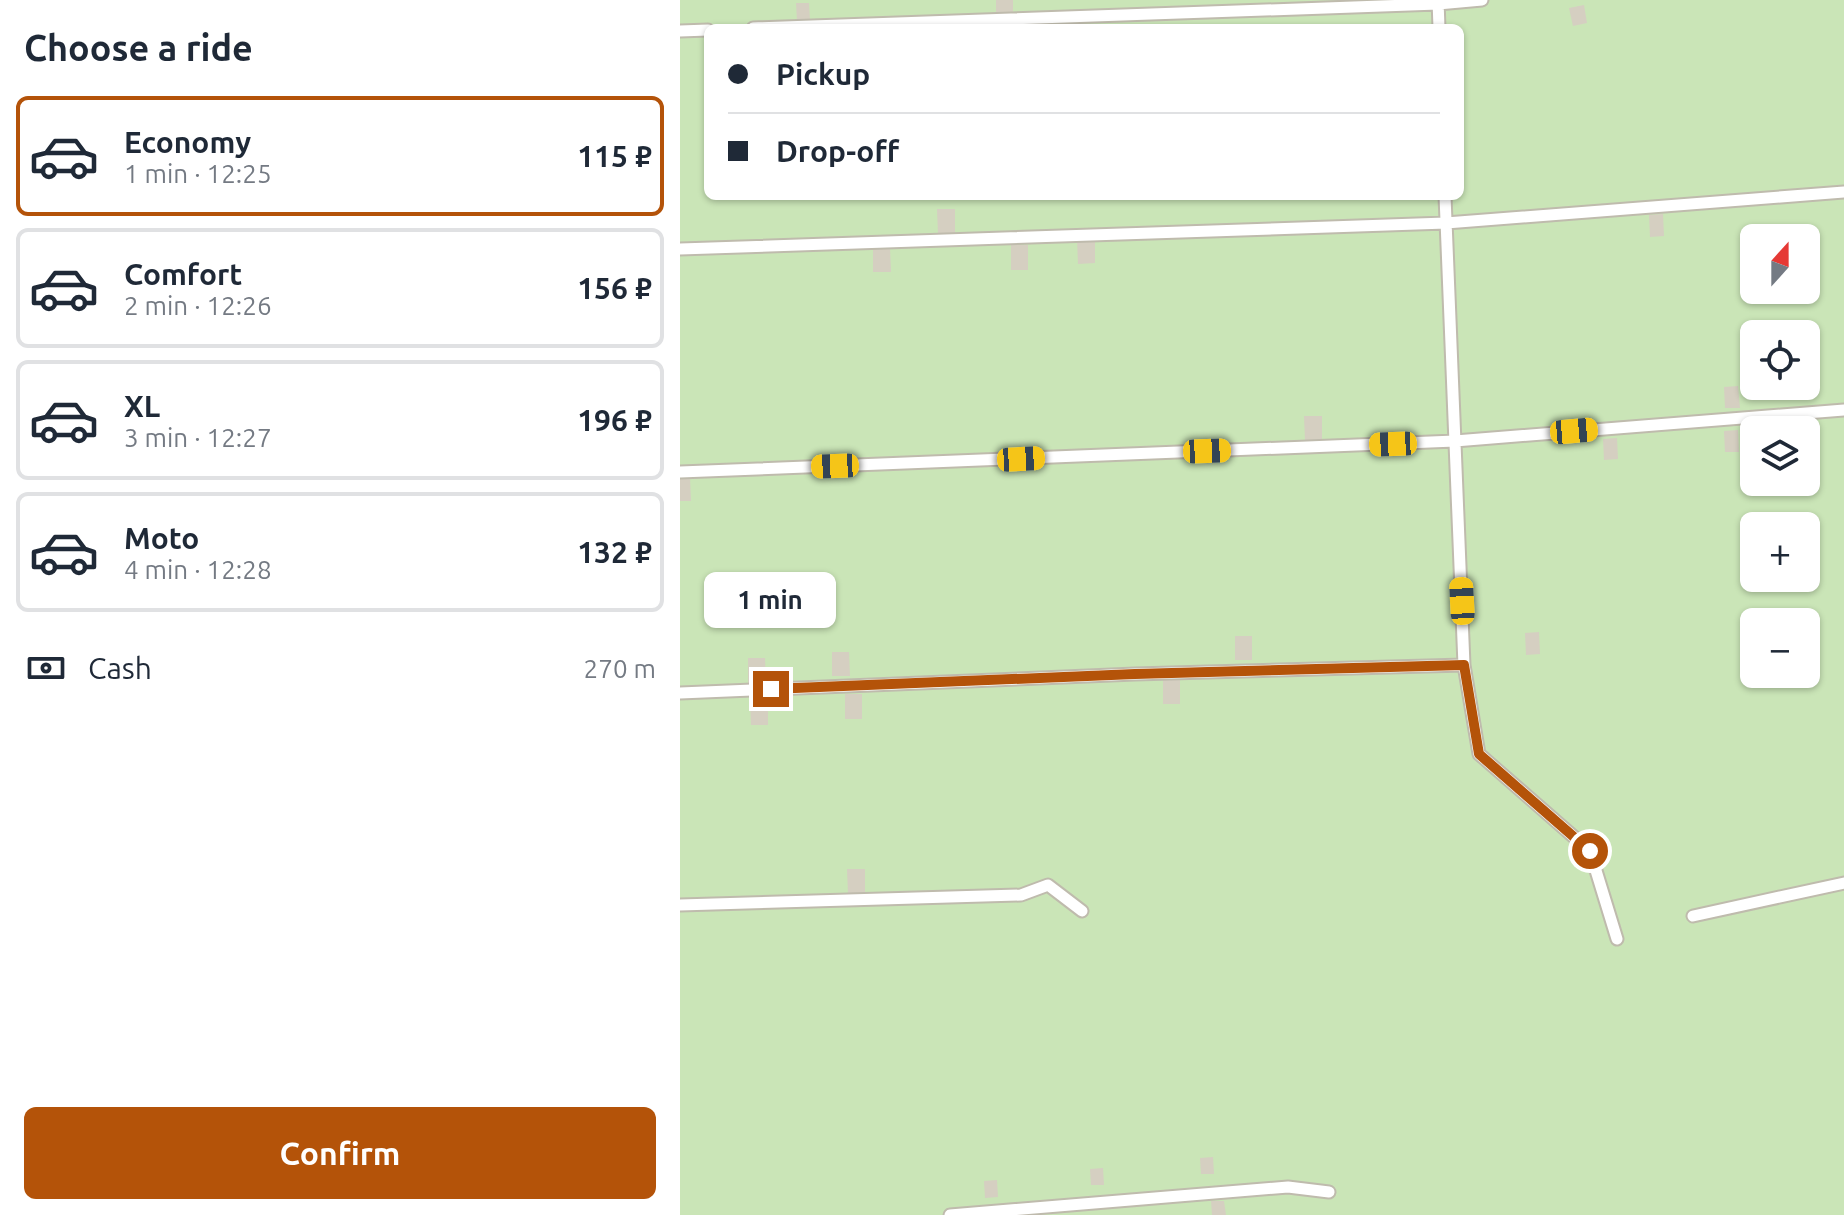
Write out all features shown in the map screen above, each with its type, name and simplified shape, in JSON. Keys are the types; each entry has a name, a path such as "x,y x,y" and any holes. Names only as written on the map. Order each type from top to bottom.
{"lane":[{"path":"858,24 1482,0"},
{"path":"1438,2 1439,24"},
{"path":"680,31 704,30"},
{"path":"680,249 1446,223 1844,192"},
{"path":"1445,200 1464,665 1479,754 1590,851 1617,939"},
{"path":"680,472 1455,441 1844,410"},
{"path":"680,693 1135,674 1464,665"},
{"path":"1693,916 1844,883"},
{"path":"680,905 1021,895 1048,885 1082,911"},
{"path":"950,1215 1288,1187 1329,1192"}],"green space":[{"path":"680,0 1844,0 1844,1215 680,1215"}],"building":[{"path":"996,0 1013,0 1013,12 996,12"},
{"path":"796,3 809,3 810,21 797,21"},
{"path":"1584,5 1587,23 1573,26 1569,8"},
{"path":"937,209 955,209 955,234 938,234"},
{"path":"1663,214 1664,236 1650,237 1649,215"},
{"path":"1077,239 1095,239 1095,263 1078,264"},
{"path":"1011,245 1028,245 1028,270 1011,270"},
{"path":"890,247 891,272 873,272 873,248"},
{"path":"1738,386 1740,408 1725,408 1724,387"},
{"path":"1304,416 1322,416 1322,441 1305,441"},
{"path":"1738,430 1739,452 1725,452 1724,431"},
{"path":"1617,438 1618,459 1604,460 1603,439"},
{"path":"680,477 690,477 691,501 680,501"},
{"path":"1539,632 1540,654 1526,655 1525,633"},
{"path":"1235,636 1252,636 1252,660 1235,660"},
{"path":"832,652 849,652 850,676 832,676"},
{"path":"748,658 765,658 766,683 748,683"},
{"path":"1163,679 1180,679 1180,704 1163,704"},
{"path":"845,694 862,694 862,719 845,719"},
{"path":"750,700 768,700 768,725 751,725"},
{"path":"847,869 865,869 865,894 848,894"},
{"path":"1213,1157 1214,1174 1201,1174 1200,1158"},
{"path":"1103,1168 1104,1185 1091,1185 1090,1169"},
{"path":"997,1180 998,1197 985,1198 984,1181"},
{"path":"1211,1201 1224,1201 1226,1215 1212,1215"}],"route":[{"path":"771,689 1464,665 1479,754 1590,851"}]}
